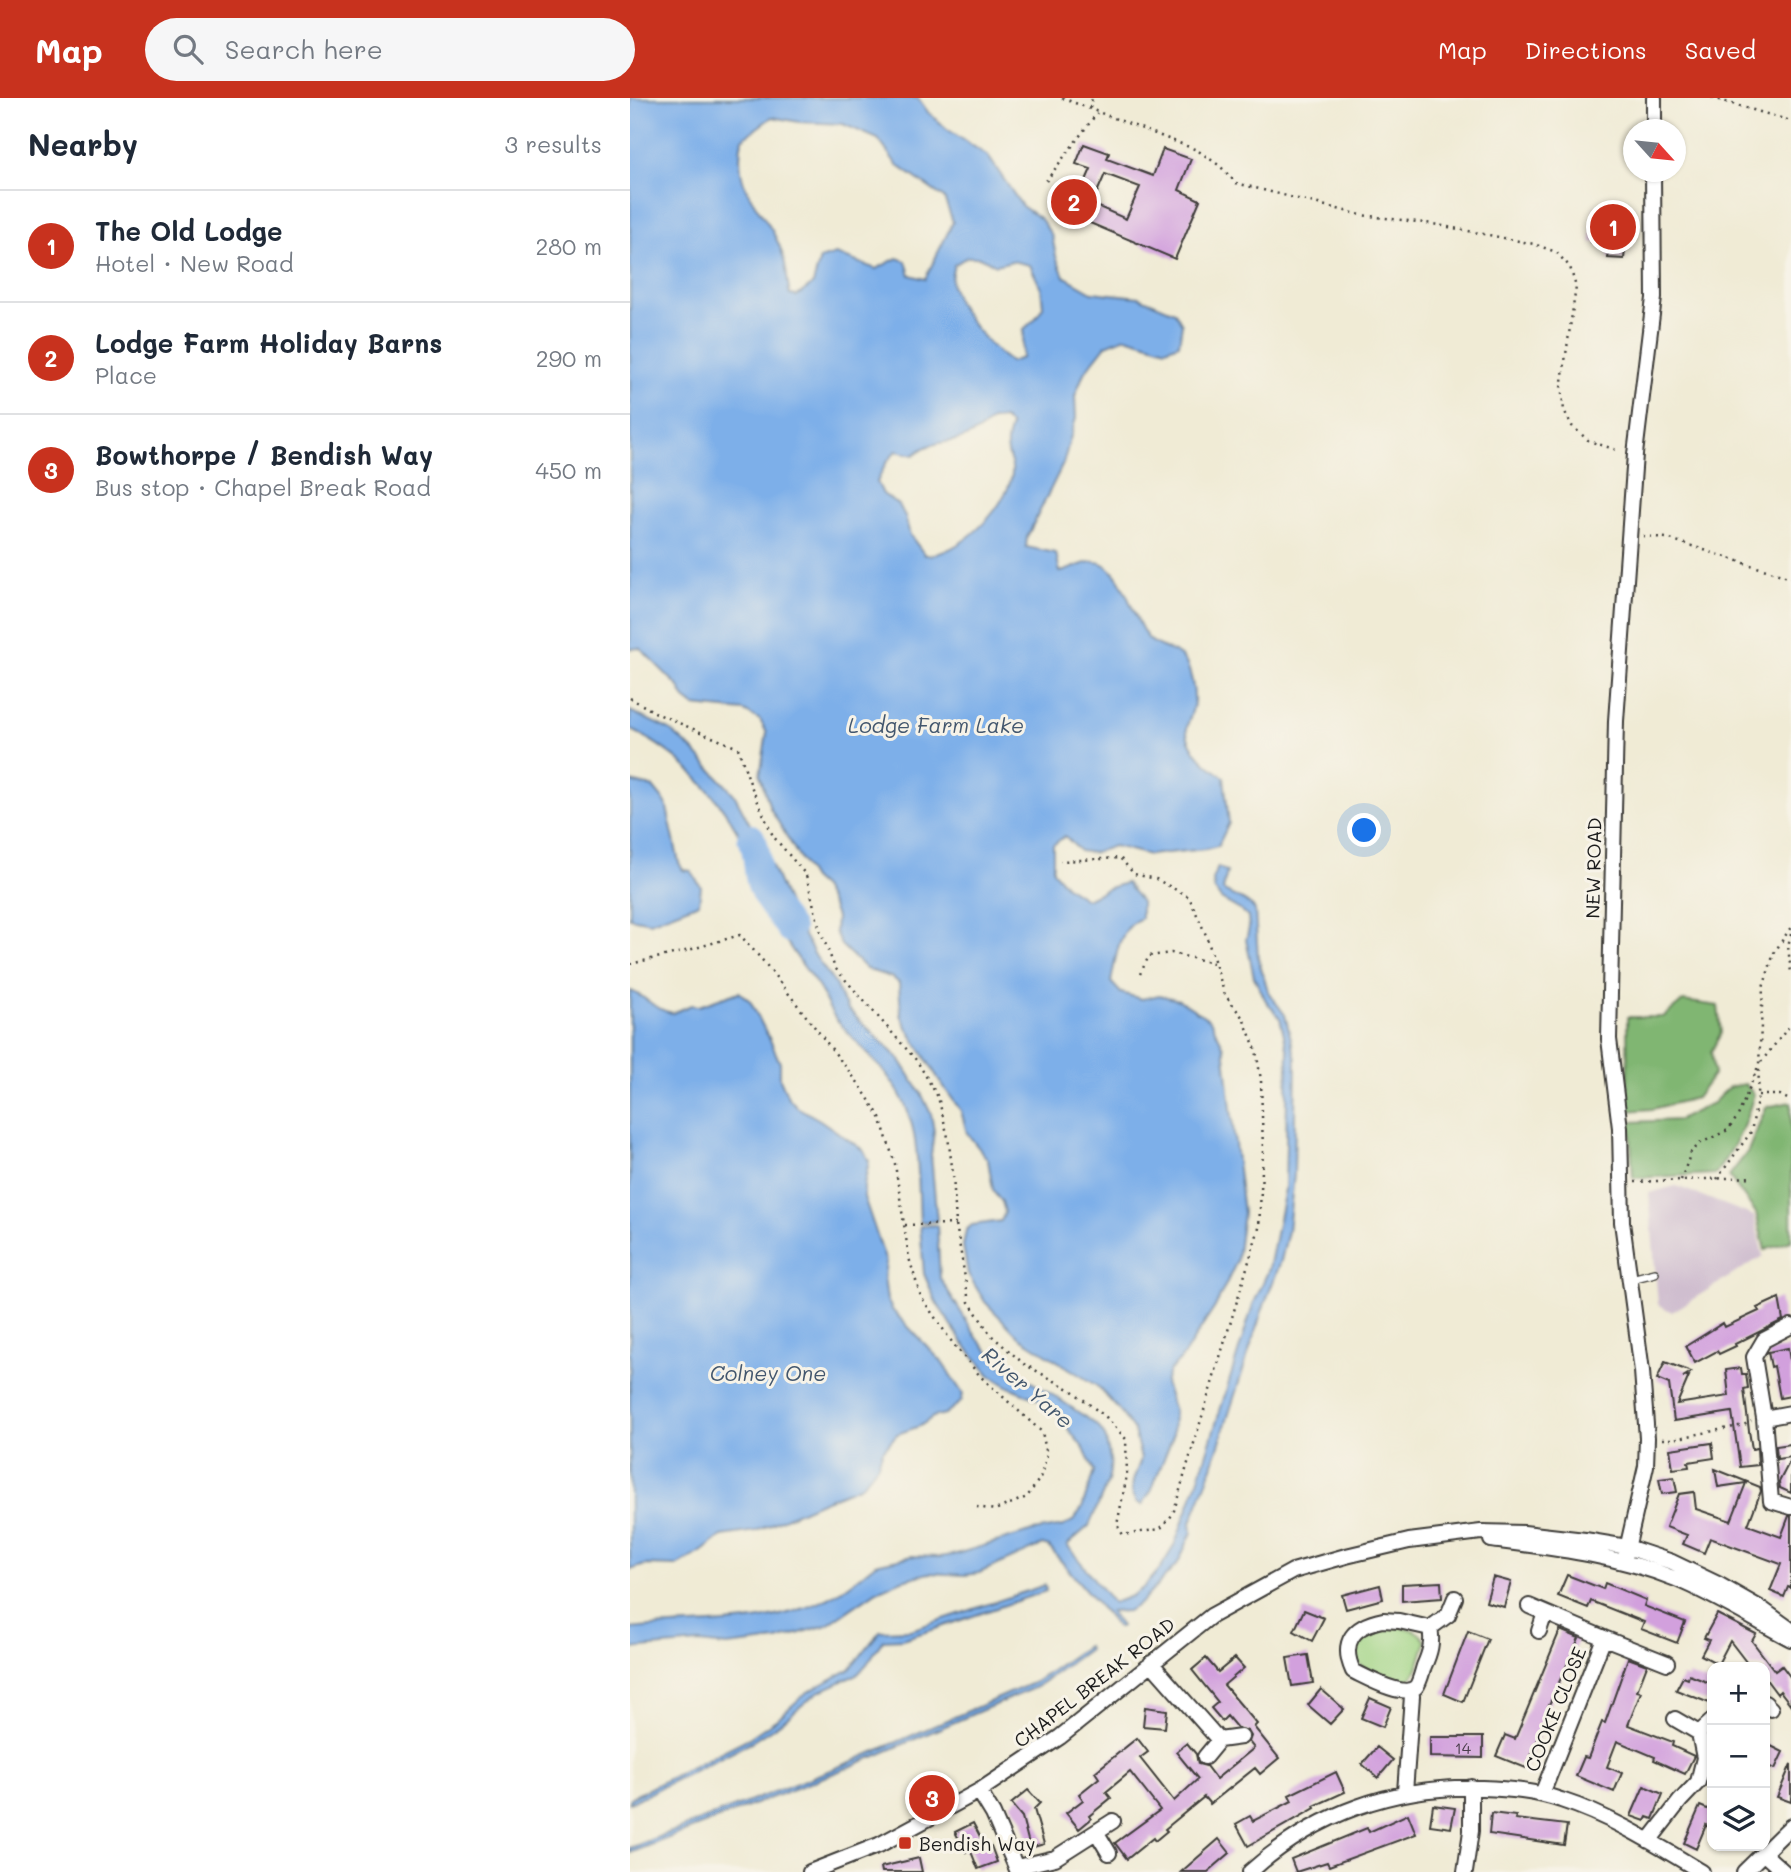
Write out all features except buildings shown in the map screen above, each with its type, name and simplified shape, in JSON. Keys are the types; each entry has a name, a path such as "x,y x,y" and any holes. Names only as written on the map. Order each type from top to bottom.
{"street":[{"path":"1654,98 1654,119"},
{"name":"NEW ROAD","path":"1624,1562 1647,1451 1642,1371 1622,1222 1620,1128 1609,1039 1616,721 1629,534 1654,298 1653,182"},
{"path":"1791,1326 1765,1340 1754,1357 1767,1437 1771,1501 1791,1507"},
{"path":"1764,1418 1791,1413"},
{"name":"CHAPEL BREAK ROAD","path":"810,1872 879,1844 979,1791 1060,1737 1211,1616 1293,1571 1409,1541 1481,1532 1524,1533 1627,1548 1672,1562 1718,1584 1762,1609 1791,1630"},
{"name":"CHAPEL BREAK ROAD","path":"1409,1541 1484,1539 1580,1552 1624,1562 1675,1579 1791,1639"},
{"path":"1430,1628 1432,1640 1428,1657 1416,1686 1410,1690 1397,1690 1353,1671 1347,1657 1348,1644 1356,1631 1369,1623 1399,1621 1430,1628 1448,1615 1455,1598"},
{"name":"COOKE CLOSE","path":"1530,1606 1667,1663"},
{"path":"1539,1631 1545,1613"},
{"name":"COOKE CLOSE","path":"1542,1794 1604,1638"},
{"path":"1152,1663 1219,1740"},
{"path":"1405,1792 1412,1696 1410,1690"},
{"path":"1649,1841 1698,1782 1704,1758 1699,1733 1675,1719"},
{"path":"1699,1733 1708,1725"},
{"path":"1205,1757 1219,1740 1241,1737"},
{"path":"1465,1872 1471,1831 1471,1787"},
{"path":"1250,1872 1293,1837 1357,1805 1405,1792 1471,1787 1542,1794 1596,1813 1702,1872"},
{"path":"979,1791 993,1814 1018,1869 1055,1858 1113,1821"},
{"path":"1744,1872 1791,1826"},
{"path":"1097,1833 1109,1853"},
{"path":"1763,1853 1784,1872"}],"lane":[{"path":"1631,1279 1655,1273"}],"path":[{"path":"1062,98 1197,150 1220,166 1237,183 1361,215 1433,223 1534,244 1556,252 1570,267 1576,287 1561,388 1564,410 1572,426 1589,441 1607,449"},
{"path":"1089,110 1092,98"},
{"path":"1712,98 1791,121"},
{"path":"1046,181 1097,113"},
{"path":"1629,534 1667,538 1791,578"},
{"path":"630,698 658,714 738,748 772,836 806,875 820,930 835,968 917,1061 938,1097 953,1174 956,1224 968,1302 991,1335 1024,1364 1071,1390 1107,1418 1126,1439 1127,1475 1117,1525 1123,1535 1160,1529 1173,1514 1259,1228 1263,1151 1261,1080 1256,1050 1243,1018 1225,995 1206,935 1189,897 1156,879 1134,874 1120,858 1060,861"},
{"path":"1717,1179 1751,1132 1758,1095 1763,988 1774,953 1791,927"},
{"path":"630,964 682,952 740,934 859,1084 880,1117 895,1164 909,1258 921,1297 954,1345 981,1377 1042,1432 1048,1455 1040,1478 1027,1497 995,1510 977,1507"},
{"path":"1791,934 1788,946 1791,973"},
{"path":"1140,974 1149,956 1171,953 1213,963"},
{"path":"1681,1181 1691,1152 1701,1143 1728,1130 1738,1116 1759,1064 1791,1024"},
{"path":"1758,1095 1780,1095 1791,1101"},
{"path":"1621,1183 1752,1177"},
{"path":"905,1225 956,1224"},
{"path":"1673,1439 1744,1425 1764,1418"}],"shaded area":[{"path":"1676,1186 1754,1216 1763,1256 1672,1312 1658,1304 1649,1193"}],"green space":[{"path":"1683,1001 1718,1006 1721,1033 1711,1052 1714,1074 1696,1098 1652,1109 1628,1111 1627,1017 1663,1017"},
{"path":"1745,1084 1754,1094 1747,1117 1734,1145 1715,1174 1633,1178 1630,1122 1679,1120 1713,1103 1729,1087"},
{"path":"1791,1102 1791,1241 1765,1250 1756,1213 1729,1176 1748,1151 1766,1107"},
{"path":"1382,1626 1413,1630 1426,1642 1416,1670 1406,1681 1393,1680 1371,1672 1355,1659 1355,1646 1359,1641 1370,1631"}],"water":[{"name":"Lodge Farm Lake","path":"630,98 918,98 928,112 947,129 988,156 1022,206 1041,219 1052,236 1064,276 1092,292 1139,297 1175,312 1182,324 1179,344 1166,349 1126,337 1106,345 1084,373 1075,396 1076,418 1063,464 1027,537 1026,547 1056,553 1060,572 1091,562 1102,563 1111,570 1119,580 1149,639 1184,659 1194,698 1187,729 1189,740 1201,758 1224,777 1229,823 1218,846 1149,855 1114,846 1093,853 1080,851 1065,836 1053,845 1053,871 1066,886 1086,899 1126,883 1141,902 1141,918 1127,929 1122,937 1111,982 1121,993 1142,999 1159,995 1179,1000 1210,1020 1224,1047 1243,1213 1237,1261 1215,1307 1181,1359 1169,1371 1165,1383 1174,1411 1173,1436 1151,1491 1142,1505 1136,1502 1132,1491 1141,1459 1134,1431 1118,1409 1097,1386 1019,1337 985,1302 968,1274 963,1246 966,1230 972,1225 1001,1221 1005,1212 1002,1202 993,1190 988,1160 967,1133 961,1111 909,1031 901,1015 899,983 893,978 866,969 841,945 835,932 836,917 831,904 822,888 812,879 770,808 760,775 767,733 760,720 744,711 694,706 640,648 630,649","holes":["772,117 799,122 843,124 878,139 897,165 944,198 953,222 925,279 910,275 906,261 897,258 876,269 836,254 820,259 813,284 797,296 790,295 783,256 777,240 746,189 740,159 742,139","967,257 979,257 996,265 1012,261 1030,265 1041,288 1043,307 1024,329 1022,358 1010,362 993,348 968,318 952,287 954,265","1004,419 1011,426 1007,444 1012,474 1006,491 989,517 965,540 938,553 925,555 910,535 899,505 883,494 877,482 886,463 896,451 914,455 929,446 967,437 992,420"]},
{"path":"630,711 670,730 692,749 734,794 771,864 794,918 841,998 848,1009 900,1060 922,1095 931,1114 934,1131 931,1155 937,1221 920,1222 914,1134 899,1093 883,1070 834,1016 819,988 787,942 771,912 743,841 718,802 687,768 669,753 630,729"},
{"path":"630,782 653,787 666,803 679,863 683,870 691,871 701,887 699,903 650,922 630,918"},
{"path":"1218,867 1227,872 1223,890 1255,910 1258,958 1269,993 1285,1015 1296,1059 1294,1175 1288,1231 1281,1261 1191,1522 1192,1532 1178,1563 1142,1602 1128,1611 1110,1612 1121,1626 1118,1628 1049,1547 1042,1545 979,1573 929,1573 902,1580 877,1591 827,1625 777,1640 727,1646 699,1643 630,1649 630,1629 730,1623 779,1615 803,1609 833,1596 875,1564 912,1556 953,1555 1033,1531 1064,1526 1074,1520 1082,1508 1094,1471 1084,1449 1055,1412 1039,1400 990,1375 963,1343 936,1302 924,1274 920,1226 937,1225 940,1278 977,1338 1001,1365 1087,1418 1098,1426 1105,1436 1111,1464 1108,1482 1089,1526 1067,1545 1113,1603 1143,1588 1160,1569 1174,1546 1198,1481 1253,1305 1269,1269 1285,1189 1288,1052 1280,1018 1266,1001 1254,977 1246,940 1248,917 1221,899 1214,889 1213,880"},
{"name":"Colney One","path":"630,991 660,1009 673,1013 691,1005 699,1006 739,992 750,1001 780,1063 780,1079 788,1097 797,1107 863,1150 869,1161 864,1197 886,1262 884,1277 887,1300 893,1311 941,1361 963,1394 961,1402 945,1414 897,1434 883,1450 877,1466 861,1486 756,1531 722,1536 676,1566 645,1565 630,1570"},
{"path":"1045,1585 1046,1591 932,1630 902,1639 883,1640 858,1674 818,1692 753,1741 630,1803 630,1798 749,1738 777,1719 806,1693 850,1669 880,1631 911,1630"},
{"path":"1087,1646 1089,1649 1036,1687 852,1766 630,1853 630,1848 851,1762 1035,1682"}],"waterway":[{"name":"River Yare","path":"751,838 756,850 762,887 790,929"}],"place":[{"name":"Lodge Farm Holiday Barns","path":"1074,202"},
{"name":"The Old Lodge","path":"1613,227"},
{"name":"Bowthorpe / Bendish Way","path":"932,1798"},
{"name":"Bendish Way","path":"905,1843"}]}
